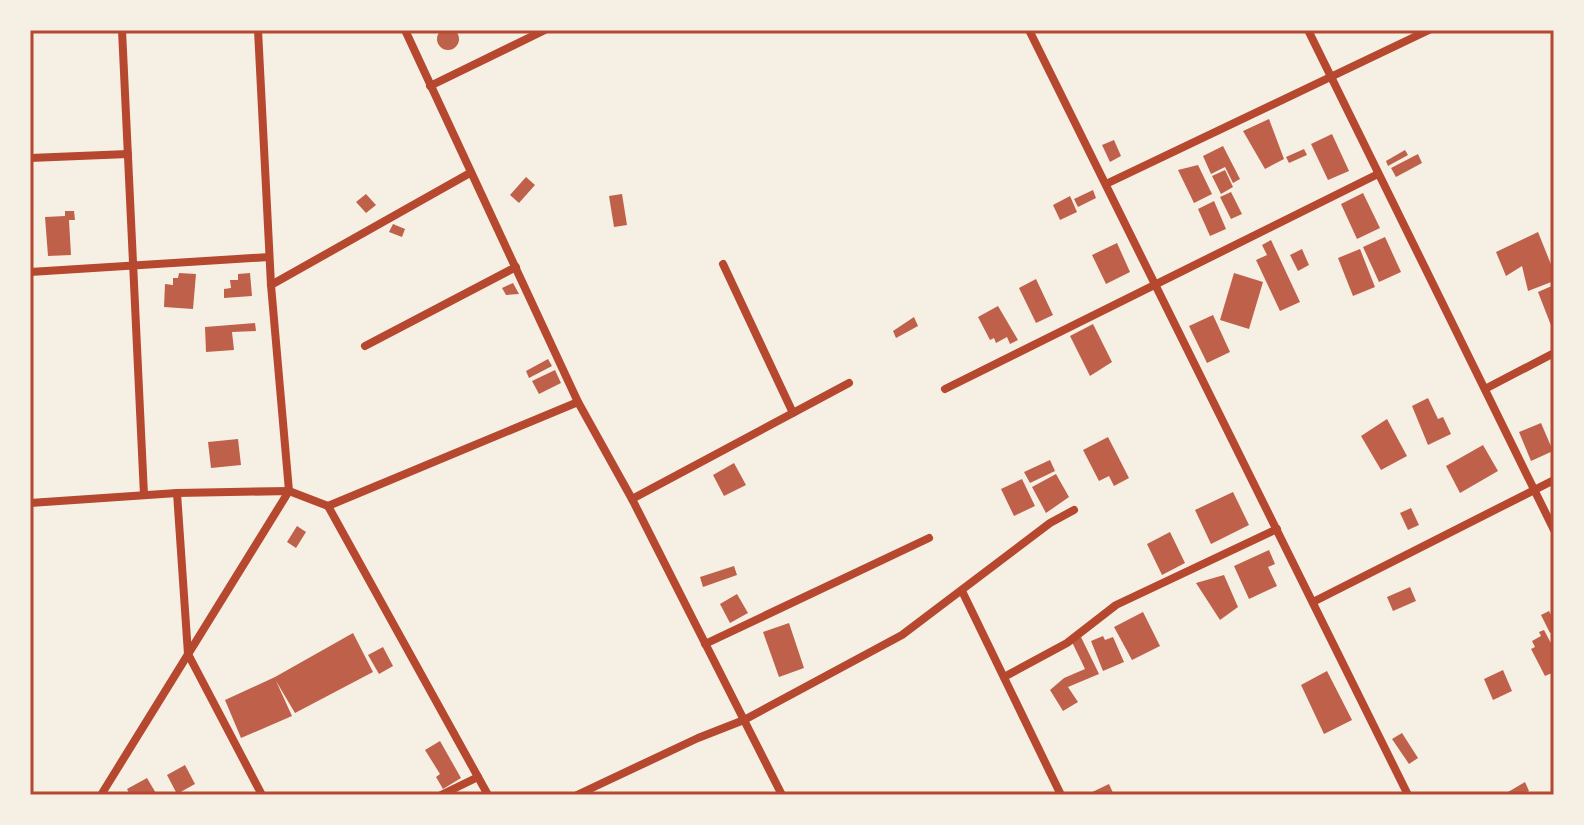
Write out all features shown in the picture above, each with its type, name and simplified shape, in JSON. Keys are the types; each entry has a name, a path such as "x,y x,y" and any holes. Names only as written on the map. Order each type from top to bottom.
{"street":[{"path":"122,30 144,495"},
{"path":"101,795 289,491 269,257 258,30"},
{"path":"405,30 578,402 632,499 782,795"},
{"path":"430,86 545,30"},
{"path":"1029,30 1408,795"},
{"path":"1308,30 1554,530"},
{"path":"1106,184 1429,30"},
{"path":"30,158 128,154"},
{"path":"271,285 470,173"},
{"path":"945,389 1154,282 1378,174"},
{"path":"30,272 269,257"},
{"path":"723,264 793,413"},
{"path":"365,346 516,267"},
{"path":"1485,389 1554,353"},
{"path":"632,499 849,383"},
{"path":"328,506 578,402"},
{"path":"1313,602 1554,480"},
{"path":"30,503 177,493 289,491 328,506 488,795"},
{"path":"177,493 188,654 262,795"},
{"path":"577,795 698,738 744,720 902,635 1050,523 1074,510"},
{"path":"1004,677 1067,643 1116,605 1277,529"},
{"path":"705,644 929,538"},
{"path":"962,591 1061,795"},
{"path":"441,795 478,777"}],"building":[{"path":"448,28 456,31 459,39 456,47 448,50 440,47 437,39 440,31"},
{"path":"1269,119 1284,159 1265,169 1243,131"},
{"path":"1332,134 1349,171 1328,180 1311,144"},
{"path":"1114,140 1121,156 1110,162 1102,145"},
{"path":"1223,146 1240,179 1233,183 1225,167 1211,174 1203,156"},
{"path":"1304,149 1307,155 1289,163 1286,157"},
{"path":"1405,150 1408,155 1388,166 1386,161"},
{"path":"1418,154 1422,163 1396,177 1391,168"},
{"path":"1198,165 1212,194 1194,203 1178,170"},
{"path":"1225,170 1233,187 1221,194 1212,176"},
{"path":"526,177 535,185 519,203 510,195"},
{"path":"1093,190 1096,198 1078,207 1074,199"},
{"path":"1231,192 1242,214 1231,219 1220,197"},
{"path":"1363,193 1380,228 1357,239 1341,204"},
{"path":"366,194 376,205 366,213 356,202"},
{"path":"622,194 627,225 614,227 609,196"},
{"path":"1070,196 1077,212 1060,220 1053,205"},
{"path":"1214,201 1226,229 1210,236 1198,209"},
{"path":"65,211 74,211 75,220 69,220 71,255 48,256 45,217 65,216"},
{"path":"393,224 405,229 402,237 389,232"},
{"path":"1538,232 1554,272 1554,281 1528,291 1522,266 1506,276 1496,252"},
{"path":"1385,237 1401,272 1379,282 1363,247"},
{"path":"1271,240 1300,302 1280,311 1256,260 1267,255 1262,245"},
{"path":"1117,243 1130,272 1106,284 1092,255"},
{"path":"1302,249 1309,265 1298,271 1290,255"},
{"path":"1360,249 1375,287 1353,296 1338,258"},
{"path":"179,273 196,274 193,309 164,307 165,284 173,285 173,278 178,278"},
{"path":"250,273 252,296 224,298 224,289 231,288 230,280 238,280 238,274"},
{"path":"1234,273 1263,282 1249,329 1220,320"},
{"path":"1036,279 1053,315 1036,323 1019,288"},
{"path":"513,283 519,294 506,295 502,288"},
{"path":"1554,285 1554,333 1538,292"},
{"path":"998,306 1018,340 1010,344 1007,337 996,343 994,338 990,340 978,317"},
{"path":"1213,315 1230,352 1207,363 1189,326"},
{"path":"914,317 918,326 896,338 893,331"},
{"path":"255,323 256,331 232,332 234,350 206,352 205,327"},
{"path":"1093,324 1112,362 1090,376 1070,336"},
{"path":"548,359 552,366 529,378 526,371"},
{"path":"555,370 561,383 539,394 532,381"},
{"path":"1428,398 1438,419 1443,417 1451,434 1428,445 1412,406"},
{"path":"1387,419 1407,456 1381,470 1361,436"},
{"path":"1541,423 1553,451 1531,461 1519,432"},
{"path":"1108,437 1129,478 1114,486 1109,476 1099,481 1083,450"},
{"path":"238,439 241,465 211,468 208,442"},
{"path":"1483,445 1498,471 1460,493 1446,466"},
{"path":"1050,460 1055,471 1030,483 1024,472"},
{"path":"734,463 746,485 724,496 713,475"},
{"path":"1056,474 1069,497 1046,513 1032,487"},
{"path":"1022,479 1035,506 1014,516 1001,489"},
{"path":"1233,492 1249,525 1211,544 1195,510"},
{"path":"1411,508 1419,525 1408,530 1400,513"},
{"path":"297,526 306,532 296,548 287,542"},
{"path":"1170,532 1185,563 1162,575 1147,544"},
{"path":"1269,550 1275,564 1268,567 1277,586 1249,599 1234,566"},
{"path":"734,566 737,575 703,587 700,577"},
{"path":"1224,575 1238,607 1220,620 1196,583"},
{"path":"1410,587 1416,601 1393,611 1387,597"},
{"path":"737,594 748,613 730,623 720,604"},
{"path":"1549,611 1554,621 1554,631 1550,633 1541,615"},
{"path":"1143,612 1160,646 1132,660 1114,627"},
{"path":"789,623 804,668 779,677 763,632"},
{"path":"1544,630 1554,649 1554,672 1545,676 1531,649 1535,647 1532,641"},
{"path":"353,633 373,672 295,713 276,681 292,716 241,738 225,700 275,677"},
{"path":"1103,636 1105,640 1113,637 1124,662 1103,671 1091,641"},
{"path":"1081,637 1099,674 1068,687 1078,702 1063,711 1050,690 1064,678 1085,669 1072,642"},
{"path":"383,647 393,666 379,674 368,655"},
{"path":"1503,670 1512,691 1493,700 1484,679"},
{"path":"1327,671 1352,720 1324,734 1301,685"},
{"path":"1402,733 1418,758 1409,764 1392,739"},
{"path":"440,741 461,778 443,789 436,777 440,774 425,750"},
{"path":"185,765 195,784 177,794 167,775"},
{"path":"147,778 157,795 130,795 127,789"},
{"path":"1525,782 1529,791 1521,795 1503,795"},
{"path":"1109,784 1114,795 1086,795"}]}
